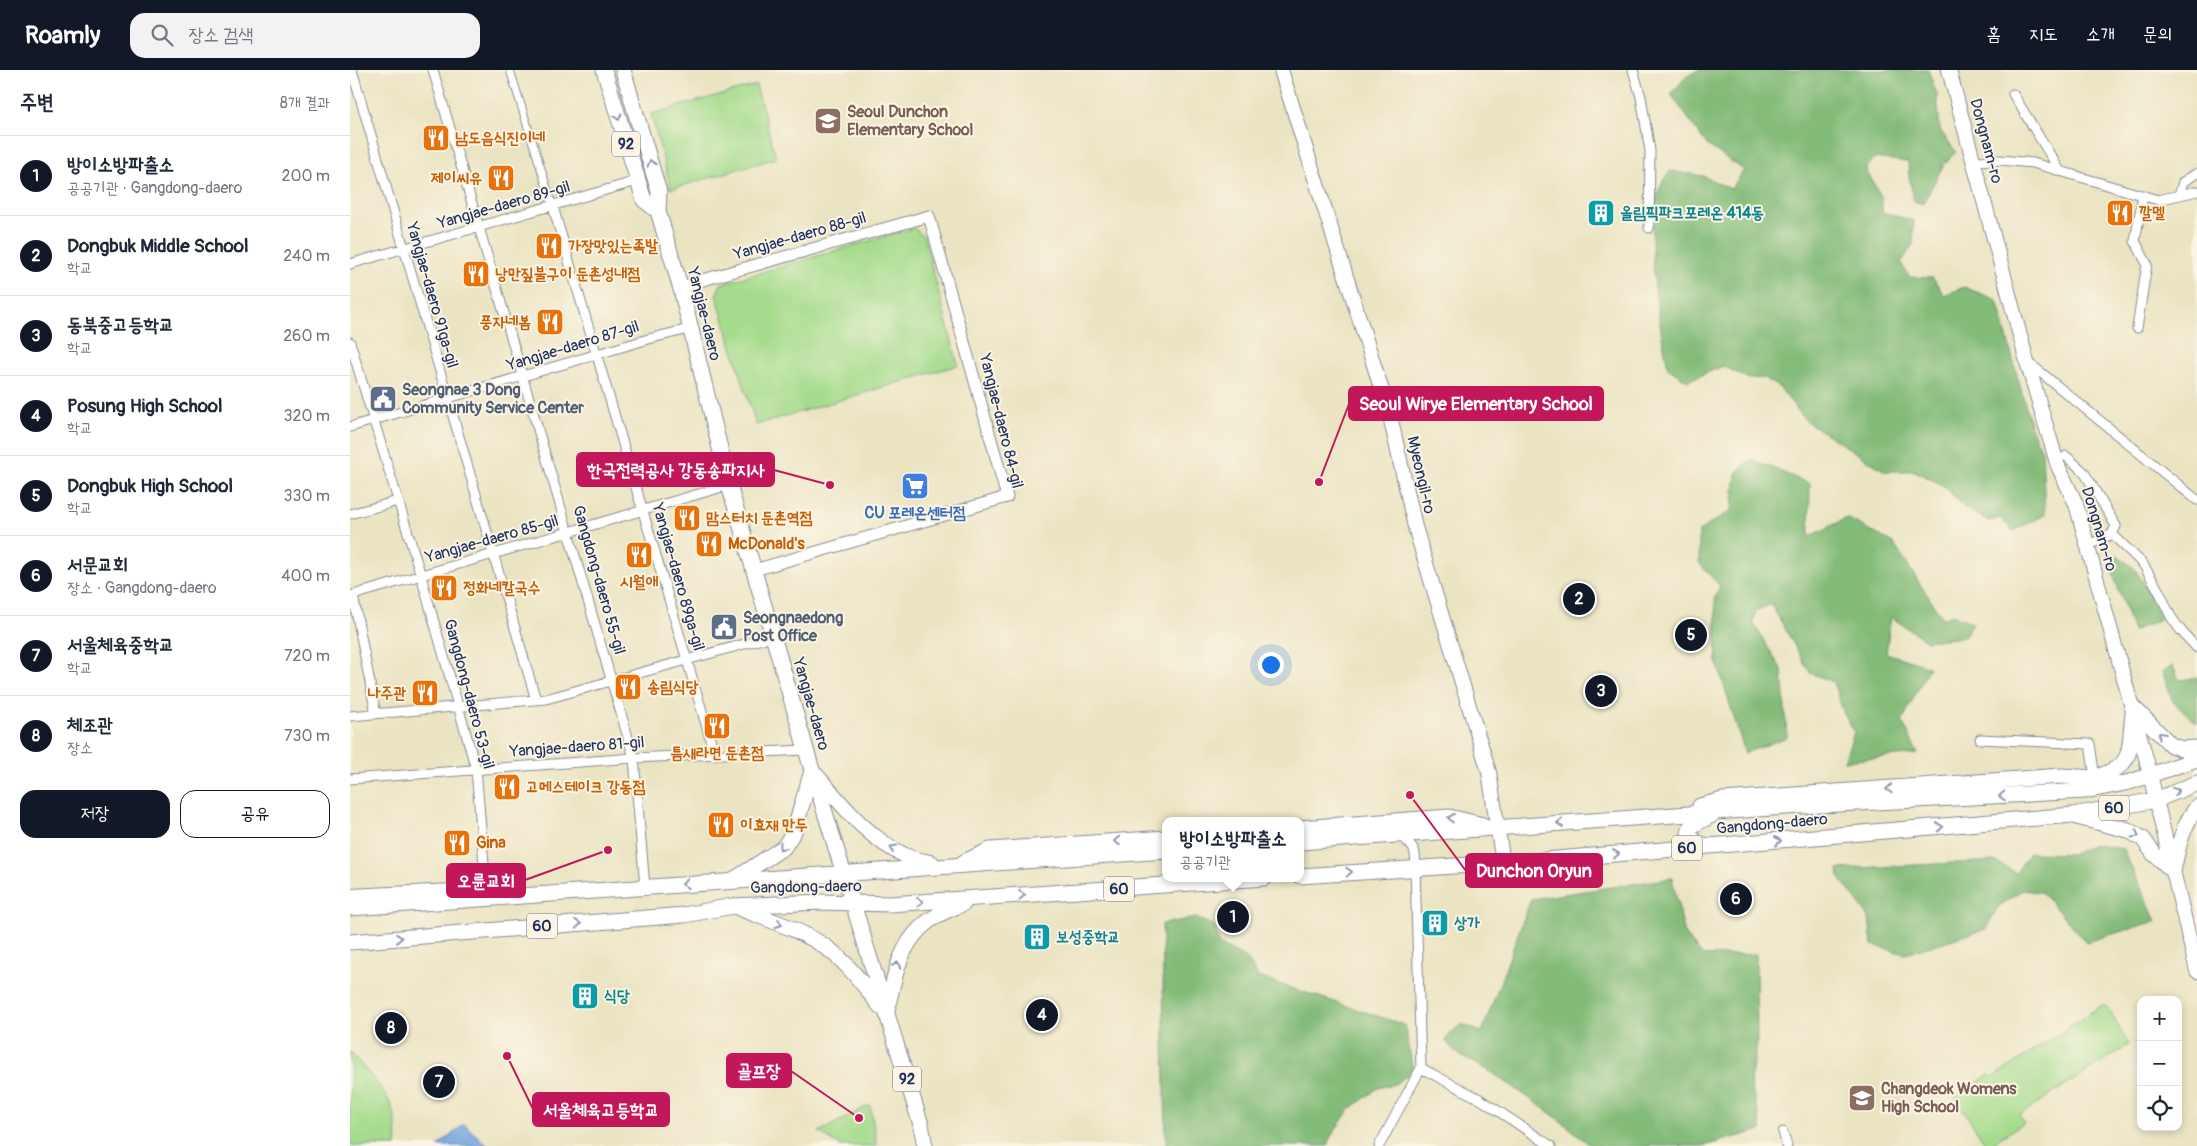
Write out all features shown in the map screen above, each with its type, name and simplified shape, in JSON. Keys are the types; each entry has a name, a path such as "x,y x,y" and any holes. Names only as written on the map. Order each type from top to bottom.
{"main road":[{"name":"Yangjae-daero","path":"604,70 644,200 658,211"},
{"name":"Yangjae-daero","path":"623,70 659,192 658,211 681,289 729,485 806,750 921,1125 925,1146"},
{"name":"Myeongil-ro","path":"1282,70 1390,416 1418,538 1489,772 1503,863"},
{"name":"Dongnam-ro","path":"1949,70 2027,362 2058,466 2076,504 2150,776 2197,971"},
{"path":"2132,710 2171,745 2182,749 2197,748"},
{"path":"2038,794 2095,778 2121,767 2128,758 2132,710"},
{"name":"Gangdong-daero","path":"1304,842 1720,812 2085,791 2130,782 2197,759"},
{"path":"812,770 856,819 876,838 905,856 956,866 990,850 1162,838"},
{"path":"734,880 784,847 794,831 812,770"},
{"path":"1662,816 1723,800 2061,776 2095,778"},
{"name":"Gangdong-daero","path":"1304,876 1503,863 2073,816 2156,800 2197,783"},
{"path":"2073,816 2128,830 2143,839 2154,854 2173,871 2180,838 2188,818 2197,807"},
{"path":"1709,846 1696,843 1691,838 1689,832 1691,826 1720,812"},
{"path":"1304,828 1449,817 1499,829"},
{"name":"Gangdong-daero","path":"350,908 487,900 734,880 1162,851"},
{"name":"Gangdong-daero","path":"350,942 684,915 733,906 821,902 890,904 1209,882"},
{"path":"350,896 454,891 487,900"},
{"path":"886,1013 896,967 906,946 918,930 935,916 974,899"},
{"path":"733,906 803,933 828,948 846,965 886,1013"}],"street":[{"name":"Yangjae-daero 91ga-gil","path":"352,70 492,555 536,700"},
{"name":"Gangdong-daero 55-gil","path":"433,70 522,376 570,532 634,758 645,888"},
{"path":"510,70 553,207"},
{"path":"1633,70 1650,151 1649,228"},
{"path":"2013,94 2060,171"},
{"path":"1974,161 2000,160 2033,163 2158,200 2197,191"},
{"path":"2179,195 2183,182 2197,173"},
{"name":"Yangjae-daero 89-gil","path":"350,264 553,207 637,181"},
{"path":"2136,328 2147,264 2135,241 2143,195"},
{"name":"Yangjae-daero 89ga-gil","path":"553,207 715,755"},
{"name":"Yangjae-daero 88-gil","path":"681,289 692,283 929,216"},
{"name":"Yangjae-daero 84-gil","path":"754,570 1007,497 929,216"},
{"name":"Yangjae-daero 87-gil","path":"350,427 690,328"},
{"name":"Gangdong-daero 53-gil","path":"350,345 421,576 476,770 487,900"},
{"path":"2027,362 2197,500"},
{"path":"2066,456 2084,472 2116,526 2112,534 2087,546"},
{"name":"Yangjae-daero 85-gil","path":"351,595 729,485"},
{"path":"350,514 398,501"},
{"path":"2112,534 2144,564 2171,617 2197,648"},
{"path":"351,595 376,714"},
{"path":"350,716 546,700 773,636"},
{"path":"1980,739 2090,744 2095,778"},
{"name":"Yangjae-daero 81-gil","path":"350,779 634,758 806,750"},
{"path":"1379,1146 1421,1068 1416,852 1413,844 1399,835"},
{"path":"1421,1068 1480,1099 1551,1146"},
{"path":"1783,1132 1787,1146"}],"green space":[{"path":"1698,70 1928,70 1937,95 1940,130 1956,152 1944,164 1923,204 1914,201 1908,162 1873,158 1866,170 1882,198 1882,212 1914,221 1913,244 1901,263 1909,277 1933,278 1944,295 1964,287 1997,300 2031,427 2042,451 2045,515 2013,531 2000,518 1989,521 1965,508 1944,486 1915,471 1885,471 1806,421 1780,388 1764,378 1749,379 1723,366 1687,381 1668,368 1654,283 1652,240 1653,219 1658,192 1670,171 1703,176 1731,189 1744,170 1707,145 1671,94 1686,77"},
{"path":"756,85 776,158 671,189 651,114"},
{"path":"914,228 924,237 958,365 756,425 716,295 721,284"},
{"path":"1751,459 1810,484 1809,537 1847,518 1893,543 1943,619 1952,614 1973,623 1964,637 1927,641 1891,617 1886,653 1929,667 1902,721 1918,754 1844,761 1854,732 1844,714 1833,682 1810,673 1771,604 1756,611 1753,623 1782,670 1787,737 1745,753 1717,663 1715,597 1720,586 1699,563 1699,531 1732,510 1736,473"},
{"path":"2116,554 2135,569 2163,618 2133,631 2110,565"},
{"path":"2173,666 2179,680 2197,678 2197,723 2173,702 2162,671"},
{"path":"2093,844 2123,849 2156,921 2086,942 2041,892 2022,890 1998,907 1986,929 1905,954 1872,945 1869,917 1839,877 1838,869 1995,861 2016,873 2029,853 2073,854"},
{"path":"1672,878 1685,935 1703,956 1756,954 1757,1045 1750,1080 1762,1130 1703,1146 1591,1146 1530,1098 1491,1072 1454,1051 1445,1039 1461,1024 1482,1032 1531,899"},
{"path":"1196,918 1214,926 1219,944 1248,960 1258,977 1405,1025 1413,1071 1395,1084 1378,1088 1349,1110 1330,1138 1328,1146 1166,1146 1162,924"},
{"path":"2102,1005 2107,1007 2129,1045 2019,1115 2024,1123 1987,1146 1955,1098 1988,1075 1994,1077"},
{"path":"350,1052 378,1084 391,1105 397,1130 396,1146 350,1146"},
{"path":"870,1105 877,1146 840,1146 819,1132"}],"water":[{"path":"464,1124 488,1146 438,1146"}],"place":[{"name":"Seoul Dunchon Elementary School","path":"828,121"},
{"name":"남도음식진이네","path":"436,138"},
{"name":"제이씨유","path":"501,178"},
{"name":"올림픽파크포레온 414동","path":"1601,213"},
{"name":"깔멜","path":"2120,213"},
{"name":"가장맛있는족발","path":"549,246"},
{"name":"낭만짚불구이 둔촌성내점","path":"476,274"},
{"name":"풍자네봄","path":"550,322"},
{"name":"Seongnae 3 Dong Community Service Center","path":"383,399"},
{"name":"Seoul Wirye Elementary School","path":"1319,482"},
{"name":"한국전력공사 강동송파지사","path":"830,485"},
{"name":"CU 포레온센터점","path":"915,486"},
{"name":"맘스터치 둔촌역점","path":"687,518"},
{"name":"McDonald's","path":"709,544"},
{"name":"시월애","path":"639,555"},
{"name":"정화네칼국수","path":"444,588"},
{"name":"Dongbuk Middle School","path":"1579,599"},
{"name":"Seongnaedong Post Office","path":"724,627"},
{"name":"Dongbuk High School","path":"1691,635"},
{"name":"송림식당","path":"628,687"},
{"name":"동북중고등학교","path":"1601,691"},
{"name":"나주관","path":"425,693"},
{"name":"틈새라면 둔촌점","path":"717,726"},
{"name":"고메스테이크 강동점","path":"507,787"},
{"name":"Dunchon Oryun","path":"1410,795"},
{"name":"이효재 만두","path":"721,825"},
{"name":"Gina","path":"457,843"},
{"name":"오륜교회","path":"608,850"},
{"name":"서문교회","path":"1736,899"},
{"name":"방이소방파출소","path":"1233,917"},
{"name":"상가","path":"1435,923"},
{"name":"보성중학교","path":"1037,937"},
{"name":"식당","path":"585,996"},
{"name":"Posung High School","path":"1042,1015"},
{"name":"체조관","path":"391,1028"},
{"name":"서울체육고등학교","path":"507,1056"},
{"name":"서울체육중학교","path":"439,1082"},
{"name":"Changdeok Womens High School","path":"1862,1098"},
{"name":"골프장","path":"859,1118"}]}
